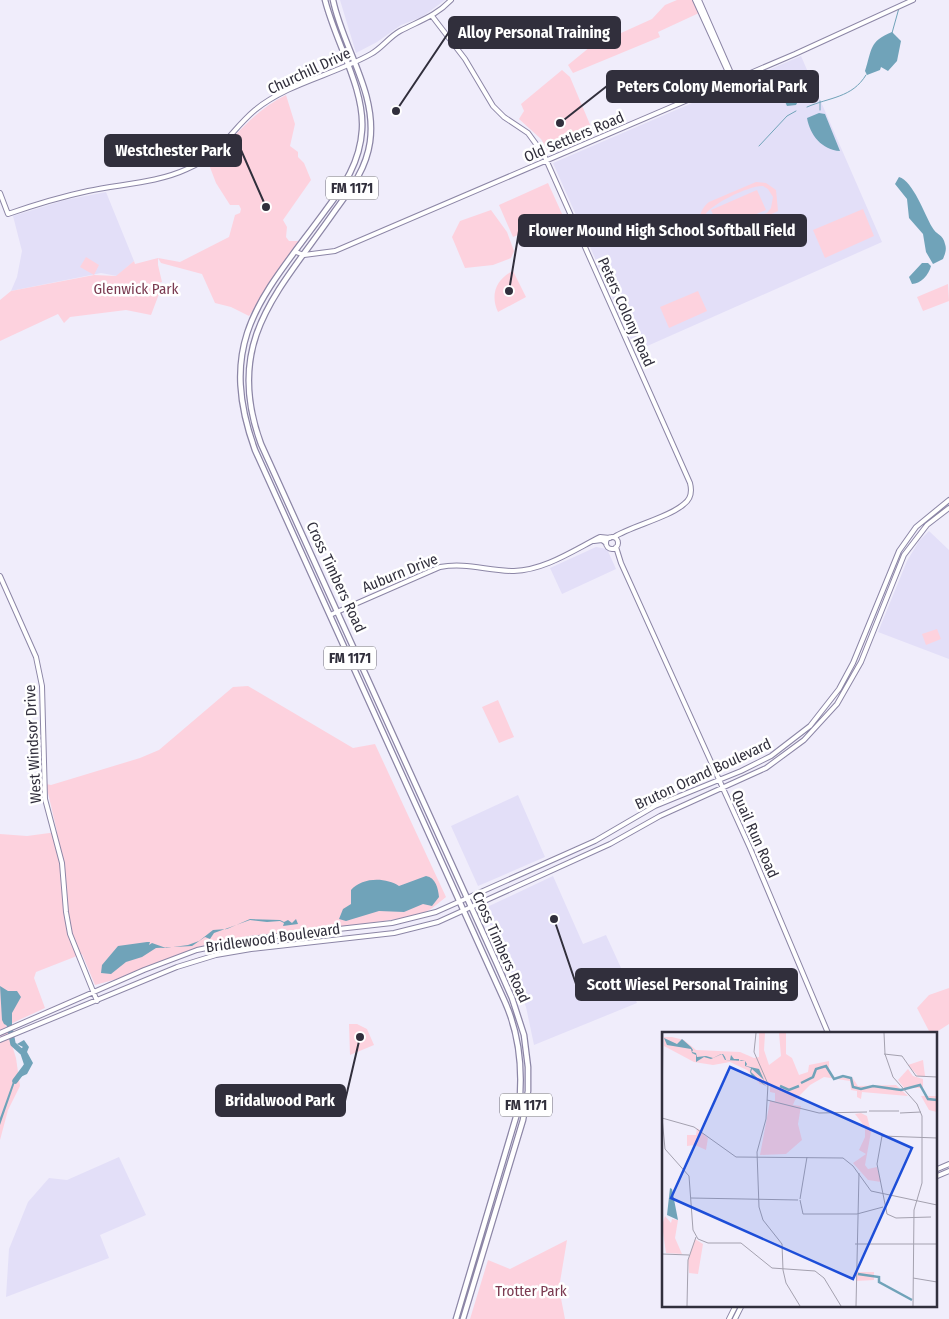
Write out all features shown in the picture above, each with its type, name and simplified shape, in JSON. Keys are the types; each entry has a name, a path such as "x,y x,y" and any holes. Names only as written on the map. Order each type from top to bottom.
{"main road":[{"name":"Cross Timbers Road","path":"325,0 360,101 363,120 360,150 344,184 267,291 252,319 240,366 240,390 245,418 255,450 512,1018 520,1054 521,1080 518,1107 456,1319"},
{"name":"Cross Timbers Road","path":"333,0 367,95 371,129 366,160 352,188 266,307 251,352 247,388 252,416 261,444 338,611 518,1015 527,1054 529,1079 526,1107 463,1319"},
{"name":"Churchill Drive","path":"0,193 8,214 66,196 168,176 187,170 205,160 225,143 255,110 285,92 354,62 380,48 398,32 432,16 451,0"},
{"path":"697,0 731,72 732,81"},
{"name":"Old Settlers Road","path":"296,252 304,255 335,251 732,81 913,0"},
{"name":"Peters Colony Road","path":"432,16 465,59 493,106 504,117 534,139 547,161 691,487 689,499 682,506 628,529 606,543"},
{"path":"344,184 352,188"},
{"name":"Bruton Orand Boulevard","path":"466,899 600,838 655,806 758,763 784,748 824,710 849,671 889,571 904,542 922,521 949,500"},
{"name":"Bruton Orand Boulevard","path":"470,908 610,844 660,816 766,768 792,751 816,730 850,684 904,555 926,525 949,508"},
{"name":"Auburn Drive","path":"330,615 440,567 464,564 505,570 521,570 544,564 600,537 614,538"},
{"path":"614,538 614,548"},
{"path":"594,541 602,540 606,543"},
{"name":"Quail Run Road","path":"606,543 614,548 723,788 828,1032"},
{"name":"West Windsor Drive","path":"0,576 31,642 39,666 45,799 62,863 66,912 70,934 98,1001"},
{"path":"524,873 528,882"},
{"name":"Bridlewood Boulevard","path":"0,1033 117,981 178,956 208,947 250,939 398,922 427,915 466,899"},
{"name":"Bridlewood Boulevard","path":"1,1040 177,967 216,955 258,948 394,933 426,926 470,908"},
{"path":"117,981 122,990"},
{"path":"512,1018 518,1015"},
{"path":"936,1170 949,1164"},
{"path":"936,1177 949,1171"},
{"path":"729,1319 736,1306"},
{"path":"735,1319 742,1306"}],"shaded area":[{"path":"340,0 445,0 422,17 401,25 377,42 356,53"},
{"path":"801,56 882,242 636,351 553,163"},
{"path":"106,192 134,261 117,276 101,273 11,291 17,277 22,251 13,216 65,200"},
{"path":"929,531 949,550 949,659 878,632 907,561 919,541"},
{"path":"596,547 607,549 616,569 562,594 550,568"},
{"path":"518,795 545,857 478,886 451,826"},
{"path":"553,876 583,944 606,935 637,1003 534,1045 526,1007 485,913 487,907"},
{"path":"119,1157 146,1215 100,1235 109,1258 6,1297 9,1249 28,1202 49,1178 67,1180"}],"green space":[{"path":"677,0 693,0 699,13 658,32 660,37 573,73 568,65 590,47 652,19 665,5"},
{"path":"562,70 570,77 594,134 549,153 541,139 519,119 524,111 521,104"},
{"path":"286,95 295,124 290,146 298,152 298,157 304,163 311,180 283,220 287,227 286,237 289,241 299,241 249,316 231,307 215,303 202,274 161,263 158,258 180,262 229,237 235,215 240,213 241,209 239,205 230,205 216,183 208,162 254,117 274,101"},
{"path":"756,182 766,183 776,190 778,211 713,241 713,236 704,229 700,220 702,211 709,202","holes":["763,186 768,189 773,197 771,208 767,213 719,233 707,227 704,217 707,212 721,202 749,189"]},
{"path":"548,183 563,216 513,237 499,205"},
{"path":"757,190 766,210 720,230 711,210"},
{"path":"863,209 874,236 825,258 813,230"},
{"path":"491,210 507,232 514,251 511,258 493,265 465,268 452,237 460,221"},
{"path":"86,257 99,265 94,275 80,267"},
{"name":"Glenwick Park","path":"158,258 162,282 158,283 159,294 151,315 126,310 70,317 64,323 58,314 0,341 0,300 11,291 94,275 116,276 134,261 135,264"},
{"path":"513,271 526,297 498,312 495,300 496,288 502,278"},
{"path":"948,284 949,301 923,311 917,297"},
{"path":"698,291 707,311 669,328 660,307"},
{"path":"937,629 941,639 926,645 922,634"},
{"path":"248,686 353,748 375,744 446,897 431,909 417,916 246,937 201,946 117,979 95,985 82,954 36,972 34,978 45,1008 6,1026 16,1058 20,1086 8,1110 0,1140 0,834 27,836 57,832 46,784 51,785 140,758 159,750 233,687"},
{"path":"498,700 514,737 499,743 482,707"},
{"path":"949,988 949,1024 936,1032 929,1032 917,1008 929,995"},
{"path":"349,1024 357,1024 367,1029 374,1045 350,1055"},
{"name":"Trotter Park","path":"567,1240 559,1288 565,1319 470,1319 488,1260 510,1269"}],"water":[{"path":"892,32 901,41 897,61 888,71 881,67 880,70 867,75 865,71 875,43"},
{"path":"790,87 801,96 796,105 787,106 781,93"},
{"path":"819,113 825,114 840,151 822,145 814,136 807,118"},
{"path":"899,177 914,191 932,227 941,236 946,246 943,259 933,264 926,252 923,234 909,218 907,199 895,184"},
{"path":"922,263 928,263 931,266 930,269 921,281 912,284 909,277"},
{"path":"426,876 434,881 438,890 439,897 432,906 423,904 404,912 379,911 346,921 339,919 343,909 351,904 351,890 361,883 381,880 399,886"},
{"path":"250,919 280,920 284,922 288,920 292,923 296,919 298,924 283,926 284,923 280,921 250,920 236,925"},
{"path":"225,929 214,933 210,939 205,937 192,946 173,947 188,945 199,941 213,930"},
{"path":"150,942 149,945 152,943 165,948 156,948 142,957 126,962 111,974 101,973 102,965 118,946"},
{"path":"0,986 8,991 17,991 21,997 12,1013 12,1024 8,1026 2,1020"},
{"path":"24,1040 29,1047 27,1052 33,1063 27,1074 16,1079 0,1125 0,1118 14,1079 21,1075 26,1057 19,1050 23,1047 17,1044"}],"waterway":[{"path":"892,33 899,8"},
{"path":"807,107 847,93 860,83 866,75"},
{"path":"820,101 820,110"},
{"path":"759,146 787,116 796,111"},
{"path":"8,1018 13,1044 23,1053 27,1065 15,1081"}],"place":[{"name":"Alloy Personal Training","path":"396,111"},
{"name":"Peters Colony Memorial Park","path":"560,123"},
{"name":"Westchester Park","path":"266,207"},
{"name":"Flower Mound High School Softball Field","path":"509,291"},
{"name":"Scott Wiesel Personal Training","path":"554,919"},
{"name":"Bridalwood Park","path":"360,1037"}]}
